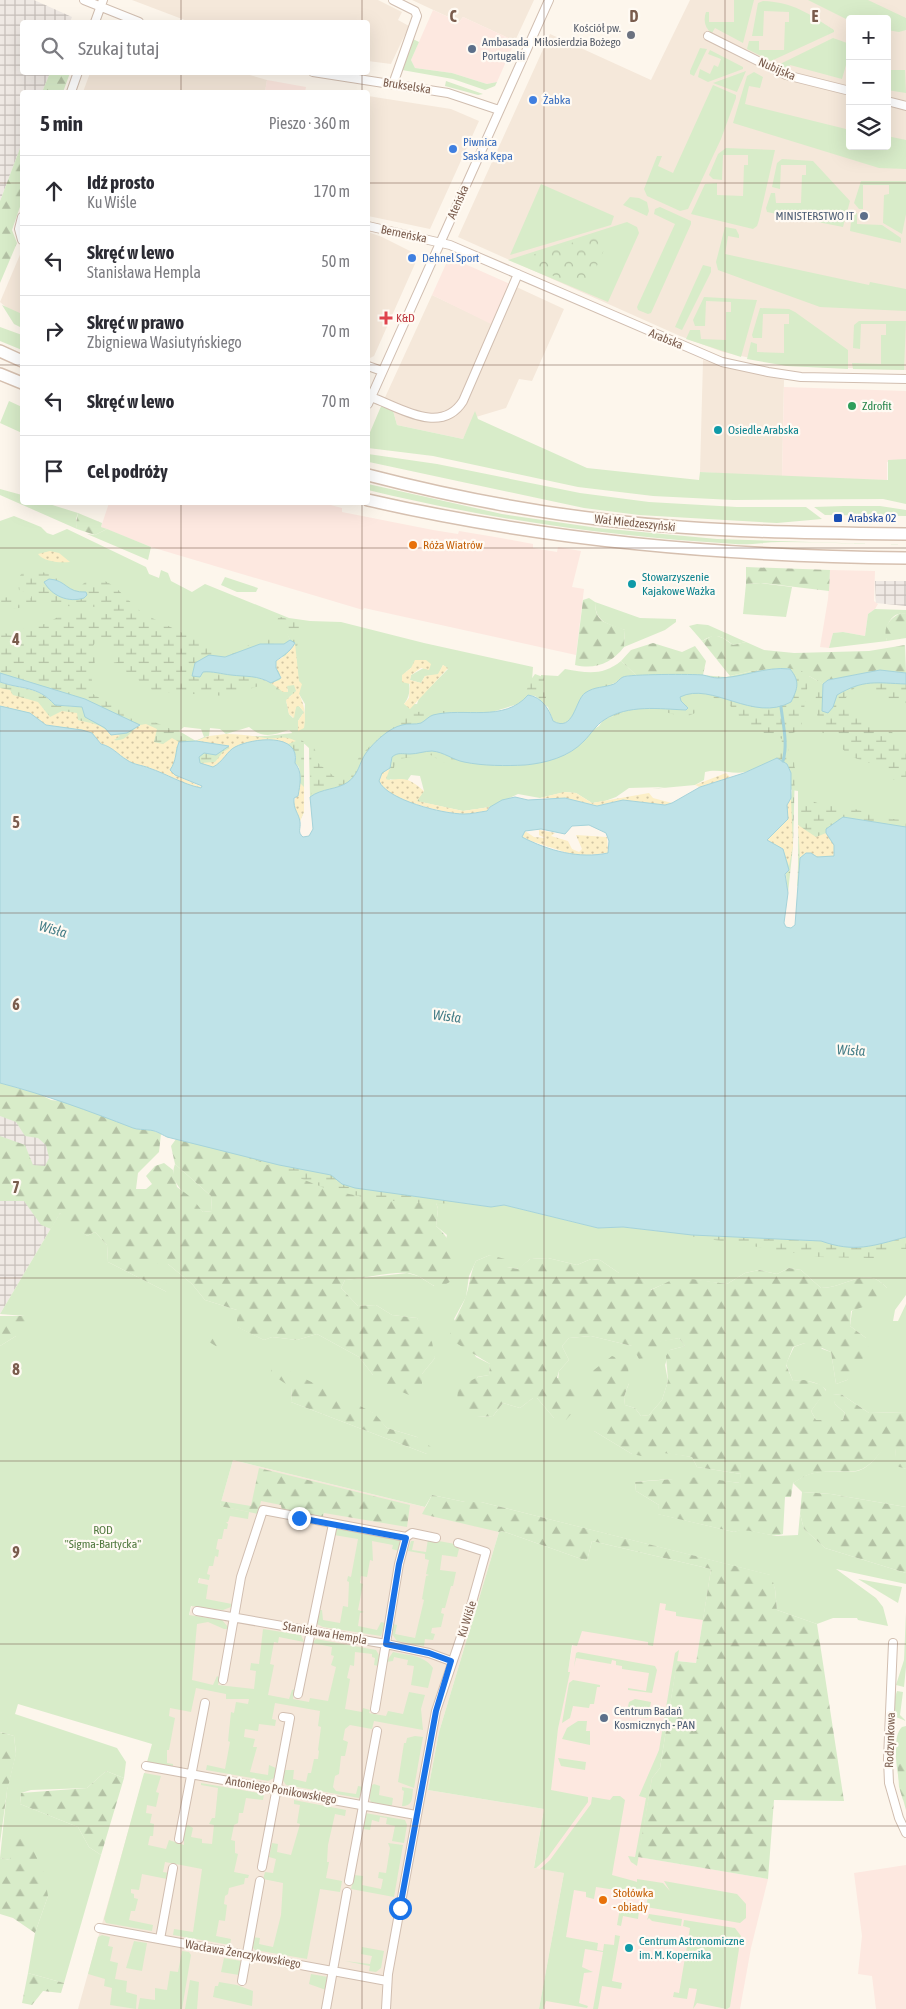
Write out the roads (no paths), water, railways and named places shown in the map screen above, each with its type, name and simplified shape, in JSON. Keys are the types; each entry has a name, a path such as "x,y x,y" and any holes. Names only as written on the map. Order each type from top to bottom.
{"main road":[{"path":"0,351 20,360"},
{"path":"0,374 20,383"},
{"name":"Wał Miedzeszyński","path":"370,475 476,500 614,522 724,530 906,534"},
{"name":"Wał Miedzeszyński","path":"370,500 506,527 626,544 746,554 906,558"}],"street":[{"path":"84,0 102,4 135,20"},
{"path":"393,0 414,12 417,16 393,84"},
{"name":"Ateńska","path":"370,398 549,0"},
{"path":"96,20 102,4"},
{"name":"Nubijska","path":"708,36 786,75 846,90"},
{"path":"71,90 77,75"},
{"name":"Brukselska","path":"333,75 448,93 499,110"},
{"path":"891,102 906,106"},
{"name":"Berneńska","path":"370,226 440,241"},
{"name":"Arabska","path":"440,241 722,362 801,377 906,379"},
{"path":"370,400 399,407 404,412 440,418 453,413 463,401 518,274"},
{"path":"370,367 382,371"},
{"path":"223,1680 241,1577 263,1510 406,1538"},
{"path":"298,1694 309,1630 333,1524"},
{"path":"375,1709 399,1564 406,1538 412,1533 436,1538"},
{"name":"Ku Wiśle","path":"386,2009 387,1981 436,1711 451,1661 469,1613 486,1552 458,1543"},
{"name":"Stanisława Hempla","path":"197,1611 386,1644 429,1653 451,1661"},
{"name":"Rodzynkowa","path":"893,1643 888,1759 889,1783 899,1818 906,1833"},
{"path":"179,1838 205,1703"},
{"path":"262,1867 290,1718 283,1717"},
{"path":"349,1881 378,1731"},
{"name":"Antoniego Ponikowskiego","path":"146,1766 416,1815"},
{"path":"160,1939 173,1868"},
{"path":"242,1981 260,1881"},
{"path":"326,2009 347,1892"},
{"name":"Wacława Żenczykowskiego","path":"99,1928 387,1981"}],"water":[{"path":"49,579 60,582 74,591 86,592 87,595 84,598 72,600 56,595 44,582"},
{"path":"290,640 295,643 287,653 276,661 276,668 281,678 271,683 256,677 210,672 203,672 200,677 192,676 195,663 209,655 225,657 260,644 284,644"},
{"name":"Wisła","path":"790,669 797,681 797,685 791,702 777,707 762,708 706,694 692,693 680,697 681,701 688,708 686,710 644,709 613,715 598,724 578,747 549,761 525,765 494,765 464,762 432,751 398,754 392,757 390,768 382,773 379,781 384,788 404,800 443,812 467,814 487,811 502,800 515,797 528,800 565,798 597,806 623,800 665,805 700,787 744,773 777,758 787,764 791,773 791,798 787,805 788,819 767,840 783,849 789,870 785,874 788,893 784,923 786,927 791,928 795,925 800,858 806,853 811,853 817,857 834,856 834,845 826,833 826,829 843,817 906,827 906,1237 864,1247 844,1247 821,1241 692,1235 623,1227 598,1228 504,1205 491,1207 355,1188 342,1184 331,1175 279,1165 167,1137 158,1132 135,1129 67,1104 0,1083 0,706 30,713 46,725 92,733 101,744 112,749 130,762 201,788 202,786 175,775 170,770 174,763 179,742 196,741 229,746 216,755 204,753 199,757 200,763 213,767 232,749 243,744 263,740 283,742 291,746 295,753 295,763 300,774 298,796 294,798 294,802 300,824 300,832 303,837 309,836 313,829 310,797 348,782 357,772 369,749 377,740 392,729 404,724 421,723 432,716 445,713 496,712 518,704 528,695 541,701 547,708 553,721 560,724 570,719 585,693 592,689 614,684 623,677 688,674 718,678","holes":["589,825 606,833 609,841 608,853 597,855 564,853 522,837 525,831 541,829 565,834 572,826"]},
{"path":"880,670 906,673 906,684 870,683 855,686 837,695 833,707 828,713 822,711 823,684 828,680"},
{"path":"0,673 85,699 140,725 127,733 111,735 105,728 85,717 82,707 55,705 36,691 0,682"}],"waterway":[{"path":"781,707 785,741 783,761"}],"place":[{"name":"Kościół pw. Miłosierdzia Bożego","path":"631,35"},
{"name":"Ambasada Portugalii","path":"472,49"},
{"name":"Żabka","path":"533,100"},
{"name":"Piwnica Saska Kępa","path":"453,149"},
{"name":"MINISTERSTWO IT","path":"864,216"},
{"name":"Dehnel Sport","path":"412,258"},
{"name":"K&D","path":"386,318"},
{"name":"Zdrofit","path":"852,406"},
{"name":"Osiedle Arabska","path":"718,430"},
{"name":"Arabska 02","path":"838,518"},
{"name":"Róża Wiatrów","path":"413,545"},
{"name":"Stowarzyszenie Kajakowe Ważka","path":"632,584"},
{"name":"Centrum Badań Kosmicznych - PAN","path":"604,1718"},
{"name":"Stołówka - obiady","path":"603,1900"},
{"name":"Centrum Astronomiczne im. M. Kopernika","path":"629,1948"}],"park label":[{"name":"ROD \"Sigma-Bartycka\"","path":"103,1537"}]}
